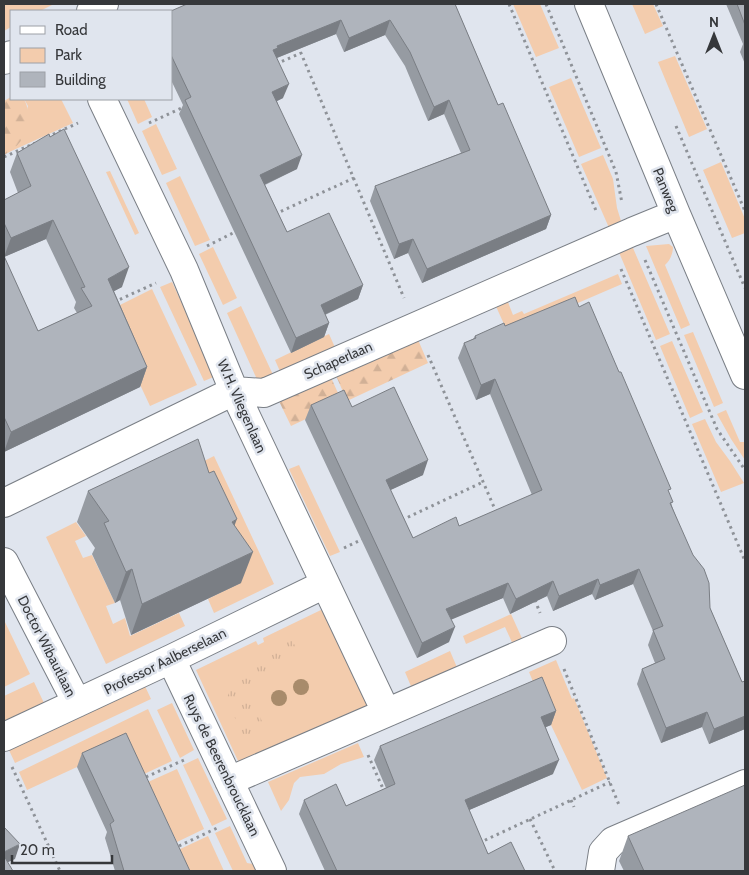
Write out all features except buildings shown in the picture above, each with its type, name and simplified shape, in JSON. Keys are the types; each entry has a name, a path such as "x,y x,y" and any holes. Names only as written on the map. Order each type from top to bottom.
{"street":[{"path":"93,10 104,4"},
{"name":"Panweg","path":"589,4 745,375"},
{"name":"W.H. Vliegenlaan","path":"104,104 182,264 234,391 386,712"},
{"name":"Schaperlaan","path":"234,391 264,394 676,214"},
{"path":"4,503 234,391"},
{"name":"Doctor Wibautlaan","path":"4,562 77,703"},
{"name":"Professor Aalberselaan","path":"4,737 325,584"},
{"path":"229,781 552,641"},
{"name":"Ruys de Beerenbroucklaan","path":"171,659 272,871"},
{"path":"600,871 603,852 613,841 745,784"}],"path":[{"path":"509,4 745,561"},
{"path":"656,4 745,211"},
{"path":"298,45 416,326 499,517"},
{"path":"274,65 301,53"},
{"path":"47,137 104,104"},
{"path":"121,136 184,107"},
{"path":"674,121 745,288"},
{"path":"4,157 38,141"},
{"path":"272,215 354,178"},
{"path":"112,303 245,228"},
{"path":"395,524 483,482"},
{"path":"342,549 368,536"},
{"path":"533,597 630,834"},
{"path":"355,725 387,798"},
{"path":"146,777 212,746"},
{"path":"10,763 60,871"},
{"path":"471,847 610,782"},
{"path":"571,800 574,807"},
{"path":"179,846 245,814"},
{"path":"530,819 555,871"}],"green space":[{"path":"4,4 54,4 42,10 10,10 10,28 4,31"},
{"path":"513,4 540,4 559,48 536,57"},
{"path":"632,4 653,4 663,26 645,34"},
{"path":"675,56 707,129 689,137 658,62"},
{"path":"571,78 601,148 579,157 549,87"},
{"path":"10,98 10,100 24,100 27,107 28,123 18,145 4,155 4,101"},
{"path":"25,100 62,100 73,123 7,153 19,143 28,106"},
{"path":"127,100 144,100 152,117 138,124"},
{"path":"156,124 177,169 162,175 142,131"},
{"path":"603,155 613,179 621,221 610,230 581,164"},
{"path":"721,162 745,219 745,233 732,238 703,170"},
{"path":"110,171 139,233 135,235 106,172"},
{"path":"180,176 210,240 195,246 166,183"},
{"path":"669,244 673,247 670,259 665,265 690,325 681,329 646,246"},
{"path":"213,247 237,298 223,305 199,254"},
{"path":"633,248 670,334 656,340 618,250"},
{"path":"618,274 622,284 508,333 494,302 506,297 513,315 522,311 524,314"},
{"path":"172,282 216,376 204,381 160,287"},
{"path":"152,289 197,385 150,406 106,312"},
{"path":"241,306 275,379 260,386 227,313"},
{"path":"693,332 723,403 714,407 684,335"},
{"path":"329,334 337,352 282,376 275,360"},
{"path":"416,335 428,363 347,401 334,371"},
{"path":"672,341 703,412 690,418 660,346"},
{"path":"329,373 342,402 291,426 277,397"},
{"path":"726,410 740,442 745,442 745,460 717,414"},
{"path":"705,419 716,442 744,483 721,492 692,424"},
{"path":"214,456 274,584 214,613 208,599 241,582 221,552 188,469"},
{"path":"299,465 340,552 330,556 289,469"},
{"path":"76,522 86,536 75,541 83,558 92,555 115,603 106,606 113,624 125,618 130,636 179,613 185,626 106,664 46,537"},
{"path":"323,609 370,708 239,763 196,670 256,641 258,645 264,642 263,638"},
{"path":"511,614 525,645 515,649 505,627 466,644 463,636"},
{"path":"4,620 30,674 4,687"},
{"path":"292,640 302,659 254,682 251,698 269,736 248,746 226,699 244,663"},
{"path":"450,651 459,672 413,691 405,672"},
{"path":"556,660 607,778 582,790 551,725 529,672"},
{"path":"34,682 44,703 4,723 4,696"},
{"path":"144,684 151,699 15,763 8,748"},
{"path":"172,703 194,750 180,758 157,710"},
{"path":"148,709 172,761 144,774 101,756 27,790 19,772"},
{"path":"358,743 364,757 341,764 324,774 300,777 294,783 289,800 281,811 268,782"},
{"path":"198,758 227,819 212,826 183,765"},
{"path":"177,769 204,829 177,842 148,782"},
{"path":"230,826 247,863 253,864 256,871 233,871 215,833"},
{"path":"208,836 224,871 179,871 176,851"}]}
